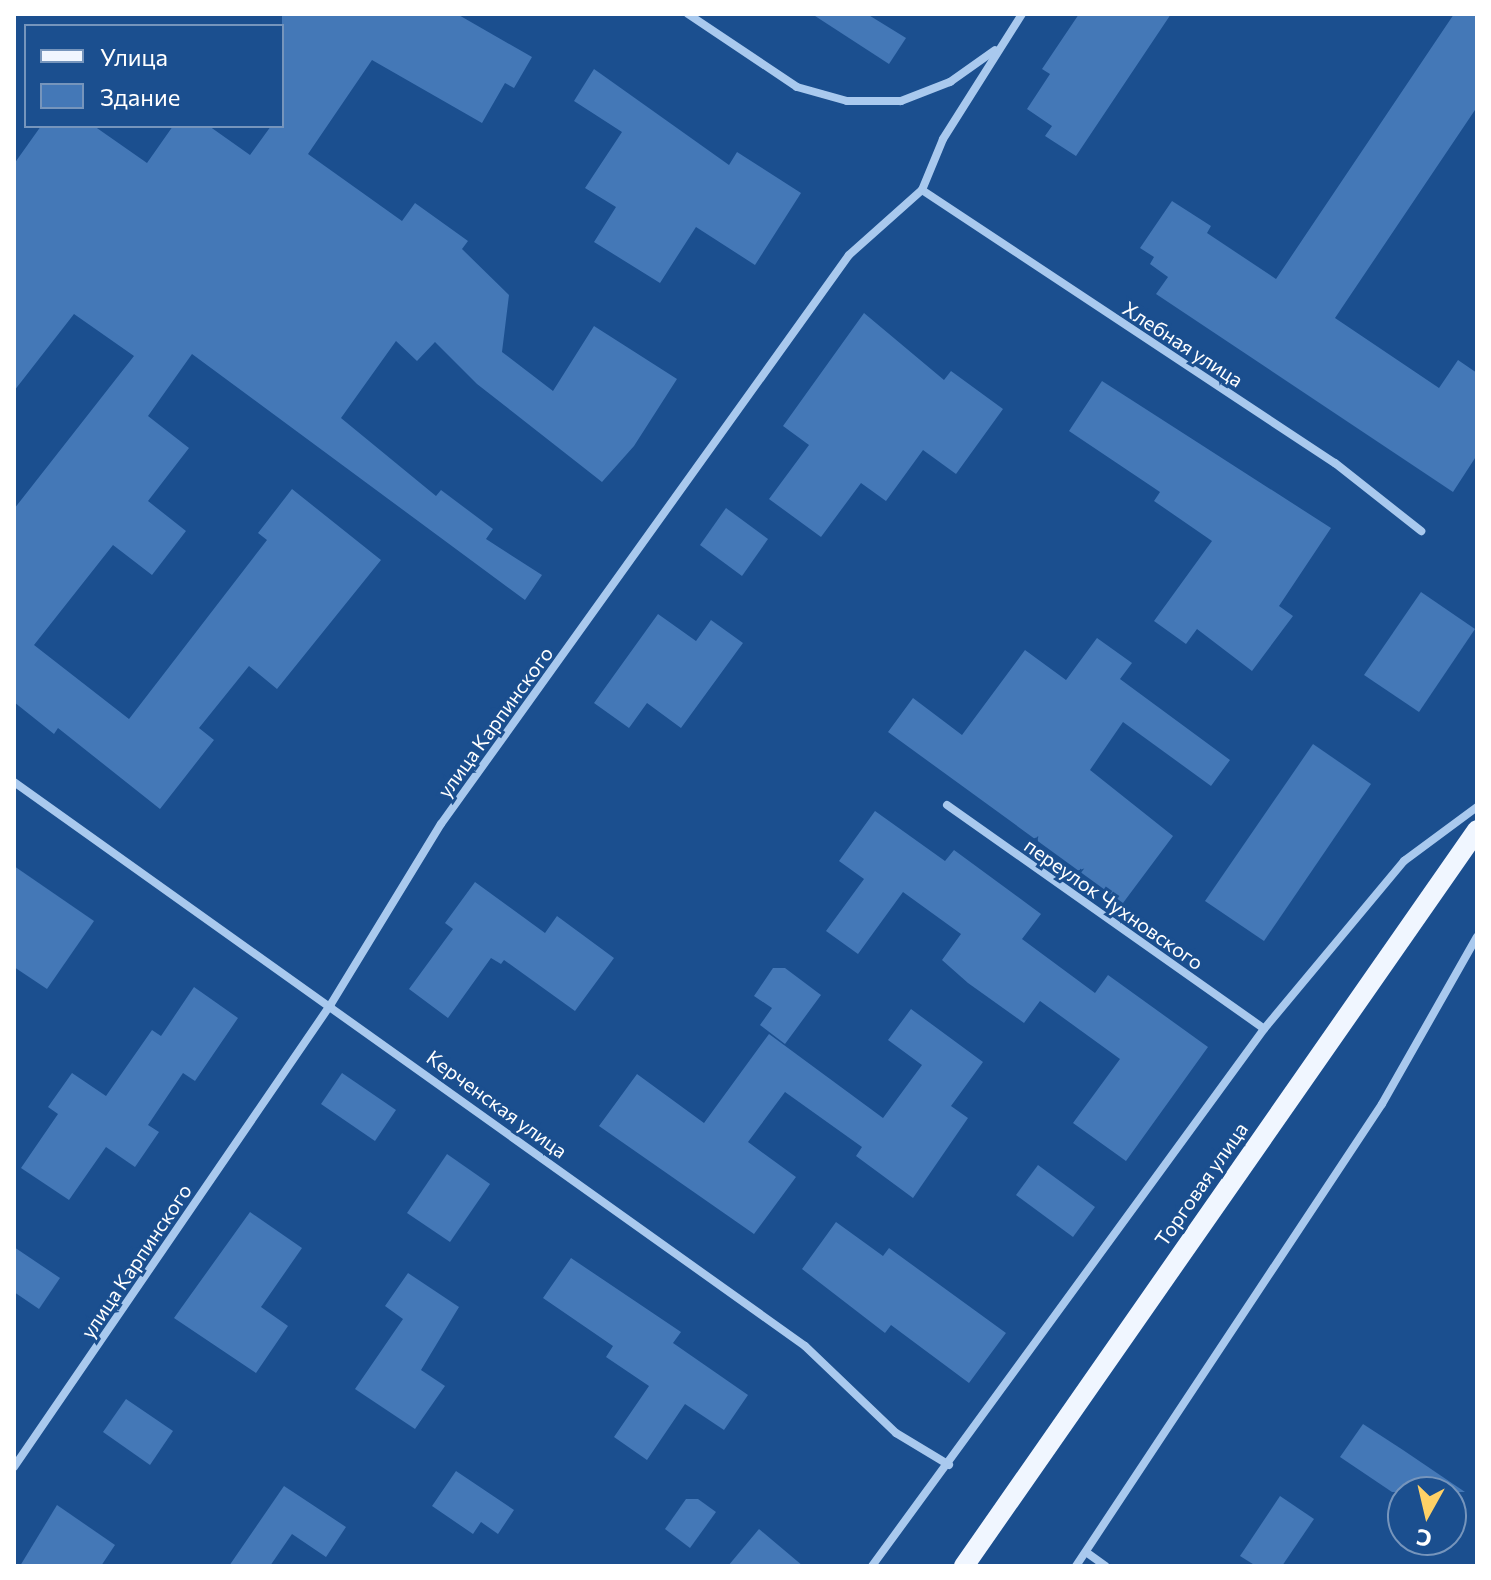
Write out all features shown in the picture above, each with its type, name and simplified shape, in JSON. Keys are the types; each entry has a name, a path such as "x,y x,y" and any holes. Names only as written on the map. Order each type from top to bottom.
{"main road":[{"name":"Торговая улица","path":"964,1566 1477,830"}],"street":[{"path":"688,14 797,87 847,101 901,101 950,82 999,47"},
{"name":"улица Карпинского","path":"14,1467 331,1004 441,824 840,268 880,223 922,190 943,139 1022,14"},
{"name":"Хлебная улица","path":"922,190 1335,463 1421,531"},
{"name":"Керченская улица","path":"14,782 331,1004 805,1346 896,1433 949,1465"},
{"name":"переулок Чухновского","path":"947,805 1264,1029"},
{"path":"872,1566 949,1465 1264,1029 1404,861 1477,807"},
{"path":"1076,1566 1382,1104 1477,937"},
{"path":"1086,1552 1105,1566"}],"building":[{"path":"282,14 457,14 532,57 514,88 505,83 482,123 372,60 308,154 402,221 415,203 468,241 462,249 509,295 502,352 553,391 594,326 677,379 634,446 602,482 477,384 435,342 417,361 396,341 341,418 436,496 441,490 493,529 486,539 542,575 525,600 192,354 148,416 189,448 148,501 186,531 152,575 113,545 34,645 129,719 267,540 258,533 292,489 381,560 277,689 249,666 199,728 214,740 160,809 58,728 54,734 14,702 14,509 134,356 74,314 14,391 14,164 40,128 97,128 147,163 172,128 212,128 250,155 270,128 284,128"},
{"path":"812,14 867,14 906,38 889,64"},
{"path":"1079,14 1171,14 1076,156 1045,136 1052,126 1027,109 1050,74 1042,69"},
{"path":"1454,14 1477,14 1477,107 1335,318 1439,388 1458,360 1477,373 1477,455 1453,492 1156,294 1168,277 1150,264 1154,257 1140,248 1172,201 1211,226 1207,233 1276,279"},
{"path":"594,69 729,165 737,152 801,193 755,265 696,227 660,283 594,242 616,207 585,188 622,132 574,101"},
{"path":"864,313 944,380 951,371 1003,409 956,474 923,450 886,501 861,483 821,537 769,499 809,445 783,426"},
{"path":"1102,381 1331,528 1279,606 1293,616 1252,671 1197,629 1186,644 1154,621 1212,541 1154,501 1160,492 1069,431"},
{"path":"726,508 768,539 742,576 700,545"},
{"path":"1421,592 1475,629 1419,712 1364,675"},
{"path":"658,614 696,641 711,620 743,643 681,728 647,703 629,728 594,703"},
{"path":"1097,638 1132,663 1120,679 1230,760 1211,786 1123,722 1090,770 1173,836 1123,903 888,732 913,698 962,735 1025,650 1066,680"},
{"path":"1313,744 1371,784 1264,941 1205,901"},
{"path":"875,811 945,861 954,850 1041,914 1022,939 1095,993 1108,975 1208,1047 1126,1161 1073,1123 1120,1059 1040,1001 1024,1023 968,983 942,960 961,934 903,892 858,954 826,931 864,879 839,861"},
{"path":"14,866 94,921 47,989 14,967"},
{"path":"475,882 545,933 557,916 614,958 575,1011 504,960 501,964 491,958 448,1018 409,989 453,929 445,923"},
{"path":"773,968 785,968 821,995 785,1044 760,1025 772,1008 754,996"},
{"path":"194,987 238,1018 195,1081 183,1073 148,1125 159,1132 135,1167 106,1147 69,1200 21,1168 58,1114 48,1107 72,1073 106,1096 152,1030 161,1036"},
{"path":"911,1009 983,1062 951,1106 968,1118 913,1198 856,1156 862,1147 785,1092 748,1142 796,1177 754,1234 599,1126 637,1074 704,1123 769,1034 883,1118 922,1065 888,1040"},
{"path":"342,1073 396,1110 375,1141 321,1104"},
{"path":"447,1154 490,1184 450,1242 407,1213"},
{"path":"1038,1165 1095,1207 1073,1237 1016,1195"},
{"path":"250,1212 302,1248 261,1307 288,1326 256,1373 174,1318"},
{"path":"836,1222 883,1256 889,1248 1006,1333 969,1383 891,1325 885,1333 802,1269"},
{"path":"14,1247 60,1278 39,1309 14,1292"},
{"path":"571,1258 681,1332 673,1343 748,1395 724,1430 685,1404 647,1460 614,1437 649,1386 606,1357 613,1346 543,1298"},
{"path":"408,1273 459,1307 421,1370 445,1386 415,1429 355,1389 403,1319 385,1306"},
{"path":"126,1399 173,1431 150,1465 103,1432"},
{"path":"1363,1424 1441,1476 1387,1476 1387,1489 1340,1457"},
{"path":"456,1471 514,1510 498,1534 481,1522 473,1534 432,1506"},
{"path":"284,1486 346,1527 326,1557 292,1534 270,1566 229,1566"},
{"path":"1280,1496 1314,1519 1282,1566 1256,1566 1240,1556"},
{"path":"686,1499 698,1499 716,1512 690,1548 665,1529"},
{"path":"57,1505 115,1545 101,1566 20,1566"},
{"path":"759,1529 803,1566 728,1566"}]}
